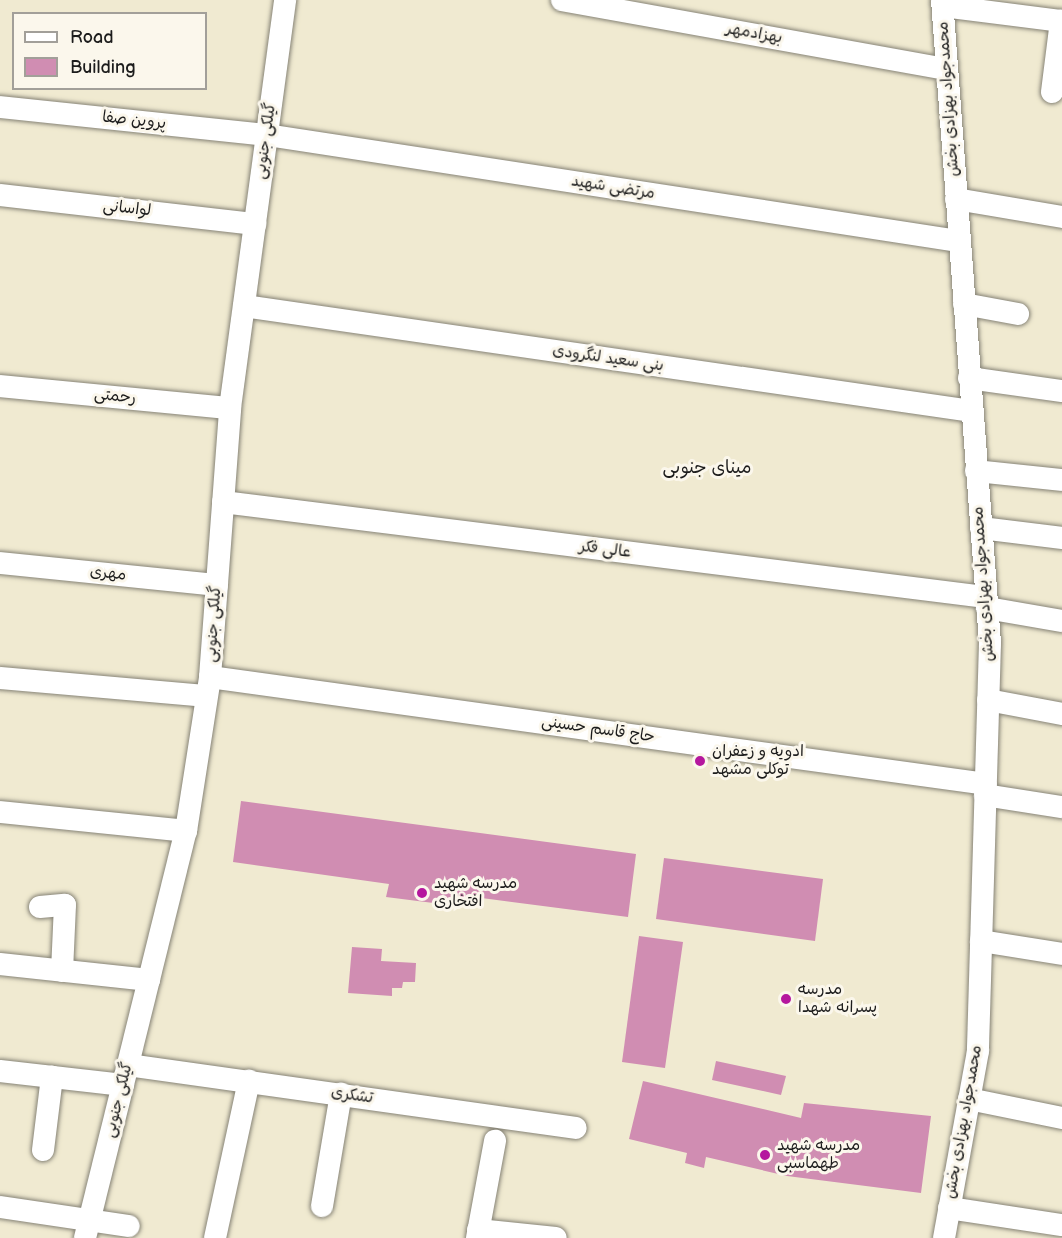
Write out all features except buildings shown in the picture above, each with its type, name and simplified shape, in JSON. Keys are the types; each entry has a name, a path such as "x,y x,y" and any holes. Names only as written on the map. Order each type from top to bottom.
{"street":[{"name":"گیلکی جنوبی","path":"87,1229 186,831 207,686 230,408 285,0"},
{"name":"بهزادمهر","path":"562,0 946,69"},
{"name":"محمدجواد بهزادی بخش","path":"942,3 987,603 988,700 978,1051 944,1238"},
{"path":"942,3 1056,15 1052,92"},
{"name":"پروین صفا","path":"0,107 267,135"},
{"name":"مرتضی شهید","path":"267,135 959,241"},
{"name":"لواسانی","path":"0,195 255,224"},
{"path":"956,200 1062,217"},
{"path":"964,304 1018,314"},
{"name":"بنی سعید لنگرودی","path":"244,306 972,411"},
{"path":"969,378 1062,392"},
{"name":"رحمتی","path":"0,386 230,408"},
{"path":"976,471 1062,480"},
{"name":"عالی فکر","path":"223,502 987,603 1062,621"},
{"path":"981,528 1062,538"},
{"name":"مهری","path":"0,563 217,585"},
{"name":"حاج قاسم حسینی","path":"0,678 207,686 985,790 1062,807"},
{"path":"988,700 1062,714"},
{"path":"0,812 186,831"},
{"path":"40,907 65,904 62,971"},
{"path":"981,940 1062,954"},
{"path":"0,964 149,980"},
{"name":"تشکری","path":"0,1071 52,1077 126,1075 249,1081 576,1128"},
{"path":"43,1150 52,1077"},
{"path":"215,1238 249,1081"},
{"path":"322,1206 341,1094"},
{"path":"969,1099 1062,1118"},
{"path":"495,1141 478,1234 556,1238"},
{"path":"0,1207 87,1229 129,1226"},
{"path":"950,1208 1062,1225"}],"place":[{"name":"ادویه و زعفران توکلی مشهد","path":"700,761"},
{"name":"مدرسه شهید افتخاری","path":"422,893"},
{"name":"مدرسه پسرانه شهدا","path":"786,999"},
{"name":"مدرسه شهید طهماسبی","path":"765,1155"}],"district":[{"name":"مینای جنوبی","path":"707,468"}]}
